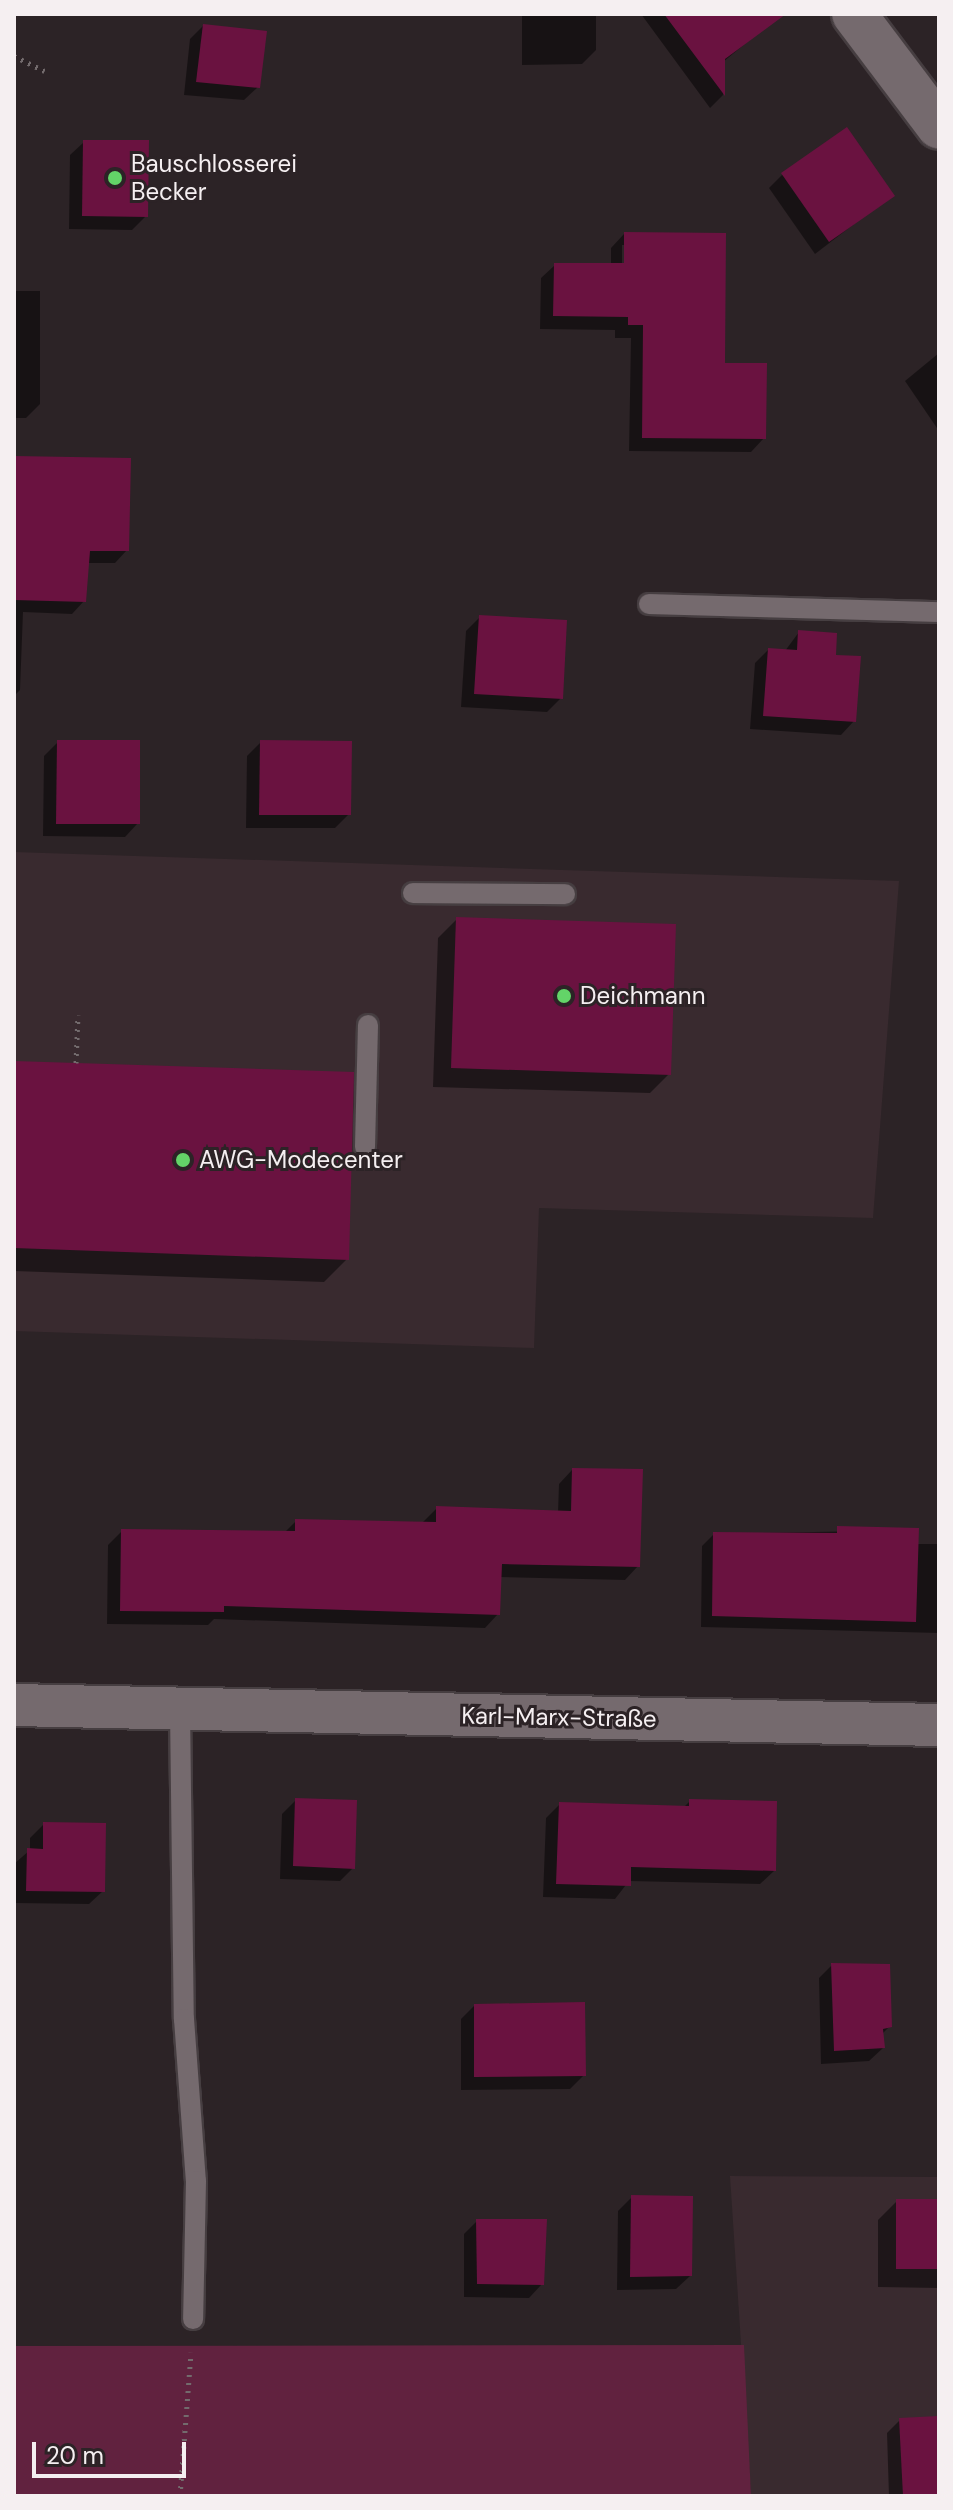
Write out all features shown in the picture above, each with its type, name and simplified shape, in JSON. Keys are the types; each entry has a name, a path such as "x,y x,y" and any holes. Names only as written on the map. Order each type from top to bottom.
{"street":[{"path":"854,14 939,127"},
{"name":"Karl-Marx-Straße","path":"14,1705 939,1725"}],"lane":[{"path":"649,604 939,612"},
{"path":"413,893 565,894"},
{"path":"365,1147 368,1025"},
{"path":"180,1709 184,2019 196,2181 193,2319"}],"path":[{"path":"14,56 45,71"},
{"path":"76,1063 78,1015"},
{"path":"180,2496 193,2319"}],"shaded area":[{"path":"14,852 899,881 873,1218 539,1208 534,1348 14,1331"},
{"path":"730,2176 939,2177 939,2496 751,2496"},
{"path":"744,2345 751,2496 14,2496 14,2346"}],"building":[{"path":"664,14 786,14 725,59 725,96"},
{"path":"203,24 267,31 260,88 196,82"},
{"path":"847,127 895,196 829,242 781,173"},
{"name":"Bauschlosserei Becker","path":"83,140 149,140 148,217 82,216"},
{"path":"624,232 726,233 725,363 767,363 766,439 642,438 643,325 628,325 628,317 553,316 554,263 624,263"},
{"path":"14,456 131,458 129,551 90,551 86,602 14,600"},
{"path":"479,615 567,620 563,699 474,694"},
{"path":"798,630 837,633 836,655 861,656 856,722 763,716 768,648 797,650"},
{"path":"57,740 140,740 140,824 56,824"},
{"path":"260,740 352,741 351,815 259,815"},
{"name":"Deichmann","path":"456,917 676,924 671,1075 451,1068"},
{"name":"AWG-Modecenter","path":"14,1061 354,1072 349,1260 14,1248"},
{"path":"572,1468 643,1469 640,1567 502,1564 500,1615 224,1606 224,1612 120,1611 121,1529 295,1531 295,1519 436,1522 436,1506 571,1511"},
{"path":"837,1526 919,1528 916,1622 712,1616 713,1532 837,1533"},
{"path":"295,1798 357,1800 355,1869 293,1866"},
{"path":"689,1799 777,1801 776,1871 631,1867 631,1886 556,1884 559,1802 689,1806"},
{"path":"43,1822 106,1823 105,1892 26,1891 27,1848 43,1849"},
{"path":"831,1963 890,1964 892,2027 883,2029 885,2048 834,2051"},
{"path":"585,2002 586,2076 474,2077 474,2004"},
{"path":"631,2195 693,2196 692,2276 630,2277"},
{"path":"896,2199 939,2199 939,2269 896,2269"},
{"path":"476,2219 547,2219 544,2285 477,2284"},
{"path":"939,2416 939,2496 903,2496 899,2418"}],"place":[{"name":"Bauschlosserei Becker","path":"115,178"},
{"name":"Deichmann","path":"564,996"},
{"name":"AWG-Modecenter","path":"183,1160"}]}
